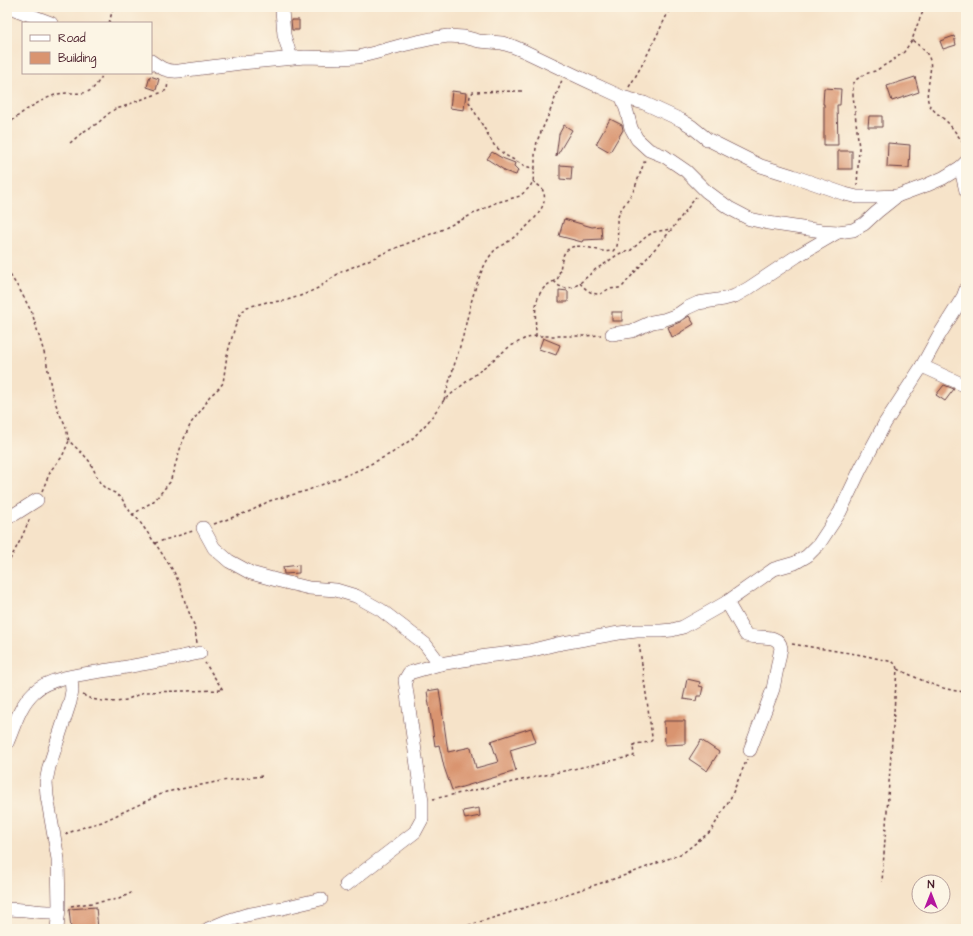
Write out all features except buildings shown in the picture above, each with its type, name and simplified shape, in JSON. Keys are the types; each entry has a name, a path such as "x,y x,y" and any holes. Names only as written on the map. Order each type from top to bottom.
{"street":[{"path":"9,7 48,22"},
{"path":"282,10 284,34 291,58"},
{"path":"152,62 165,70 179,71 291,58 358,57 435,38 448,36 464,37 512,46 622,97 644,103 681,120 707,139 761,166 845,194 857,197 897,196 927,186 943,178 964,164"},
{"path":"622,97 628,112 631,128 637,139 649,150 664,156 686,171 706,191 729,208 750,219 795,227 838,232 853,230 864,224 897,196"},
{"path":"964,164 963,180 966,191"},
{"path":"612,334 632,331 652,322 663,320 698,303 735,296 797,256 838,232"},
{"path":"346,885 415,832 422,819 422,801 407,694 406,680 409,674 440,664 486,656 529,651 619,633 672,630 683,627 728,602 774,569 795,563 807,556 819,544 840,512 860,468 885,423 922,366 963,297 966,289"},
{"path":"922,366 966,386"},
{"path":"7,516 15,514 37,500"},
{"path":"203,528 214,548 229,561 251,573 309,588 336,590 356,596 380,610 424,644 440,664"},
{"path":"728,602 746,635 751,637 776,639 781,648 773,689 750,750"},
{"path":"7,743 16,718 27,699 40,687 47,683 71,676 200,653"},
{"path":"57,929 59,910 58,859 46,782 49,767 70,702 72,691 71,676"},
{"path":"208,929 246,915 321,899"},
{"path":"7,909 40,912 59,910"}],"path":[{"path":"109,22 114,7"},
{"path":"622,97 636,75 670,7"},
{"path":"857,197 859,148 853,84 857,79 880,68 904,52 912,40 925,7"},
{"path":"912,40 923,48 928,55 931,64 927,97 930,105 938,115 948,123 966,146"},
{"path":"70,142 115,110 167,90 170,71"},
{"path":"132,515 155,500 170,482 182,442 191,423 205,405 208,397 223,383 227,355 234,327 240,314 247,307 303,295 318,288 338,273 441,230 495,204 520,196 530,187 533,181 537,141 566,71"},
{"path":"7,124 18,115 57,94 84,93 90,91 96,86 103,74"},
{"path":"522,91 473,92 470,96 469,102 494,145 505,155 525,166 535,169"},
{"path":"536,336 537,300 546,285 554,282 558,278 566,250 570,247 583,246 605,252 613,251 617,246 617,220 620,211 634,190 649,150"},
{"path":"444,400 471,302 482,270 494,250 527,228 536,218 544,203 542,189 533,181"},
{"path":"580,283 585,289 598,294 601,294 607,290 622,287 672,229 694,200 706,191"},
{"path":"554,282 559,286 566,288 574,287 596,269 617,255 630,251 647,236 654,232 672,229"},
{"path":"7,270 32,313 46,359 52,393 59,413 65,424 69,441 90,462 100,483 106,489 115,493 122,500 132,515 137,518 174,572 181,587 194,626 200,653 223,690 144,692 126,700 117,702 90,699 72,691"},
{"path":"155,543 176,535 203,528 251,511 269,502 306,491 346,476 392,453 412,439 428,422 444,400 509,347 524,339 536,336 584,336 612,334"},
{"path":"422,801 634,756 633,746 635,744 650,742 652,740 637,631"},
{"path":"780,644 802,645 862,655 893,662 897,669 882,882"},
{"path":"897,669 933,685 949,690 966,692"},
{"path":"457,929 626,875 683,852 711,831 731,797 750,750"},
{"path":"54,839 87,826 102,822 166,792 221,781 263,776"},
{"path":"59,910 119,899 131,894"}]}
